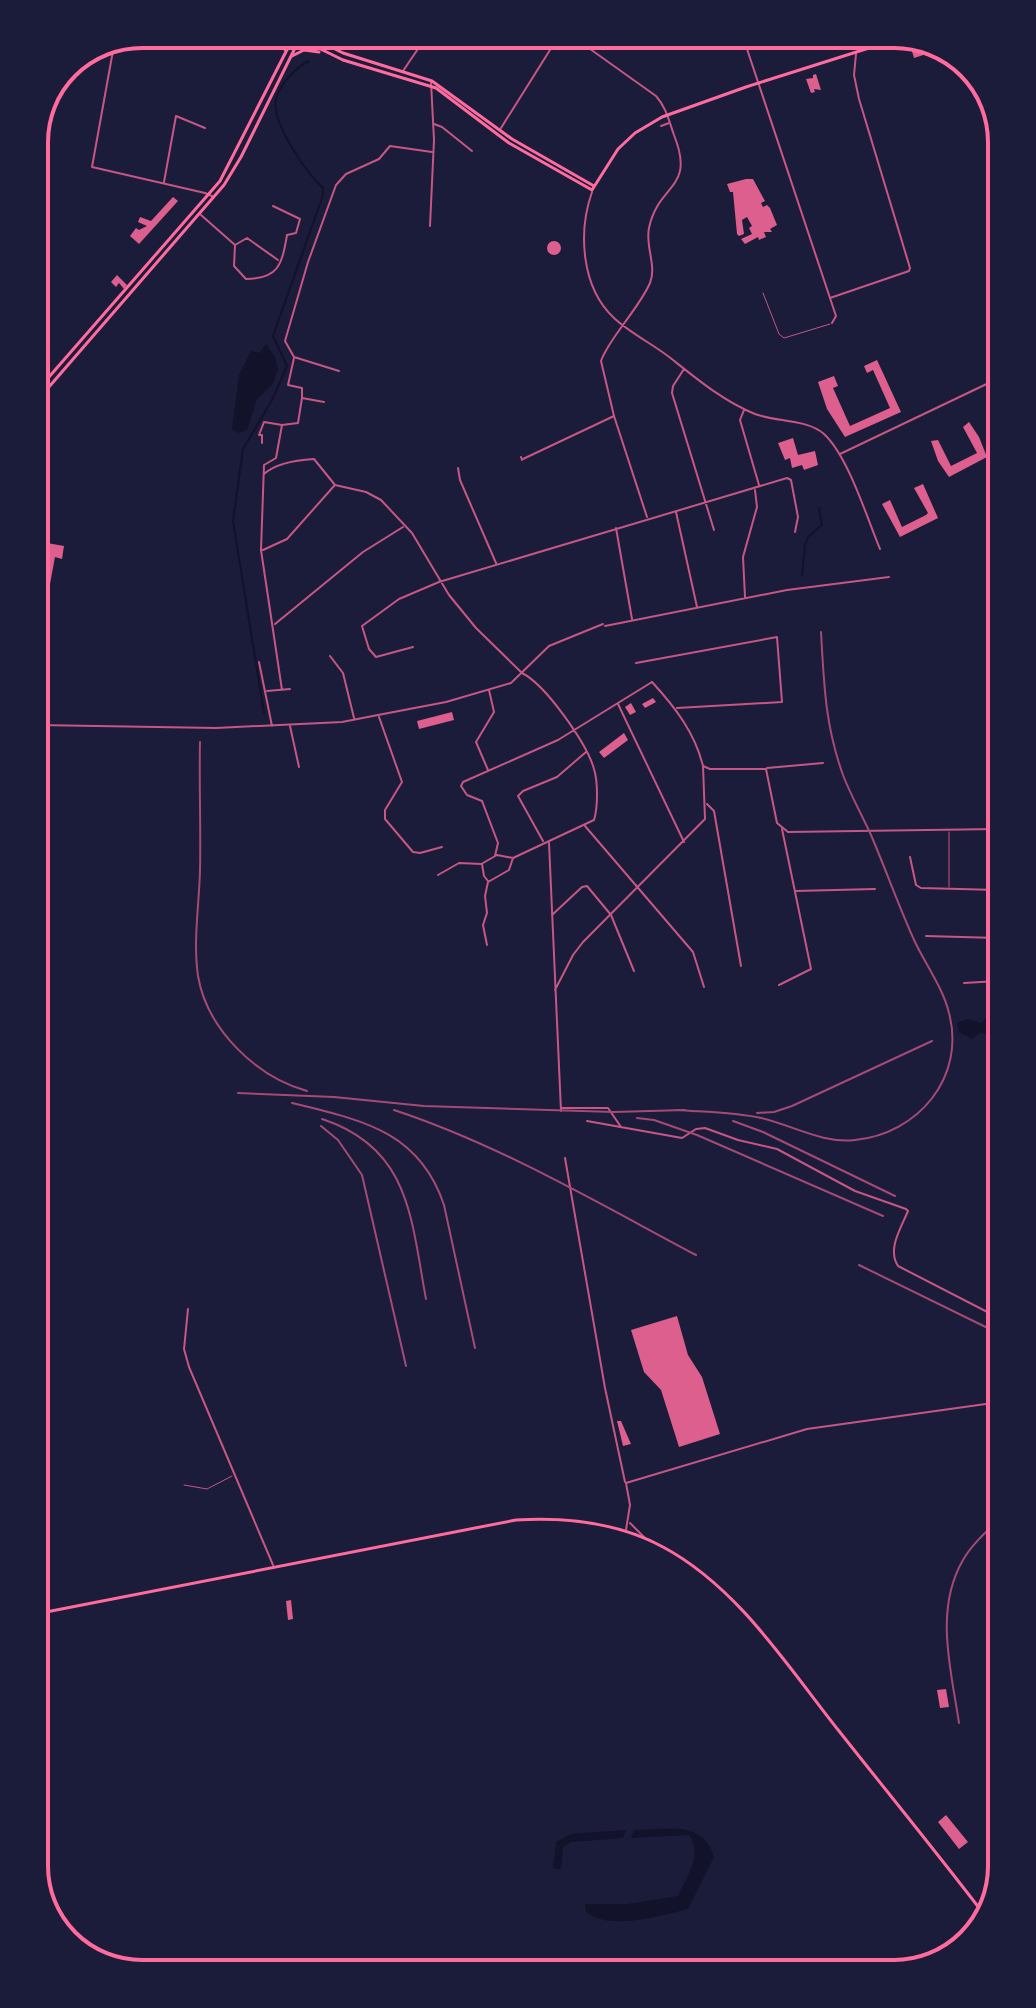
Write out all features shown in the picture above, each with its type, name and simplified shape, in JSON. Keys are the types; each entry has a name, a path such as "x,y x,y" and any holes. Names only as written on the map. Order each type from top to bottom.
{"main road":[{"path":"284,56 285,48"},
{"path":"48,379 212,196 288,48"},
{"path":"48,388 200,214 238,162 295,48"},
{"path":"318,48 326,54"},
{"path":"330,48 432,81 500,130 593,188"},
{"path":"593,188 618,149 645,126 667,115 871,48"},
{"path":"289,59 304,50 326,54 430,86 450,97 509,143 593,188"},
{"path":"48,1612 516,1520 556,1520 626,1531 646,1539 695,1569 745,1615 979,1906"}],"street":[{"path":"403,72 419,48"},
{"path":"500,130 551,48"},
{"path":"589,48 661,102 682,155 681,174 652,216 648,235 652,277 601,361 614,416 648,518"},
{"path":"747,48 836,316 832,323"},
{"path":"113,53 92,167 212,196"},
{"path":"830,298 909,271 910,268 859,99 854,75 856,53"},
{"path":"430,226 434,152 432,81"},
{"path":"164,183 176,116 205,128"},
{"path":"661,126 670,122"},
{"path":"434,124 472,151"},
{"path":"262,443 262,435 259,435 264,422 282,425 298,423 302,388 288,385 294,357 285,341 336,185 346,174 379,159 390,146 434,152"},
{"path":"593,188 584,227 587,264 604,306 625,326 744,409 766,418 819,430 831,442 850,475 880,549"},
{"path":"235,245 234,266 246,279 268,277 277,270 287,235 296,233 300,219 273,206"},
{"path":"200,214 235,245"},
{"path":"235,245 247,238 279,262"},
{"path":"294,357 339,371"},
{"path":"684,369 672,393 714,530"},
{"path":"838,455 988,383"},
{"path":"302,398 324,402"},
{"path":"744,409 740,420 760,486"},
{"path":"522,458 614,416"},
{"path":"282,425 276,458 264,465 261,550 282,690"},
{"path":"264,474 278,466 314,459 335,485 374,495 381,500 412,533 439,582 476,628 522,673 530,677 574,730 587,751 596,772 596,816 584,825 513,858 503,855 482,864 459,863 438,875"},
{"path":"458,468 460,480 496,564"},
{"path":"413,647 376,657 369,649 362,626 399,599 439,582 648,518 787,478 791,480 797,508 795,532"},
{"path":"261,550 282,544 335,485"},
{"path":"745,598 743,557 757,507 755,488"},
{"path":"676,511 697,608"},
{"path":"273,625 363,552 404,526"},
{"path":"616,528 633,620"},
{"path":"48,725 272,726 378,715 446,702 511,683 549,646 604,625 745,598 889,577"},
{"path":"636,663 777,637 782,702 677,708"},
{"path":"330,656 339,672 343,673 354,719"},
{"path":"259,662 272,726"},
{"path":"495,856 498,843 482,801 467,795 461,786 467,779 535,752 652,682 677,708 699,750 703,766 705,819 573,955 555,990"},
{"path":"265,692 290,689"},
{"path":"488,689 494,712 476,742 488,771"},
{"path":"618,703 684,842"},
{"path":"378,715 402,782 385,810 385,819 413,852 442,847"},
{"path":"290,725 299,767"},
{"path":"544,843 518,796 557,777 587,751"},
{"path":"703,766 710,769 766,769 823,763"},
{"path":"766,769 777,823 788,832 988,829"},
{"path":"706,803 714,811 741,966"},
{"path":"584,825 693,952 704,987"},
{"path":"779,985 811,969 782,829"},
{"path":"549,842 561,1109 608,1108 622,1128"},
{"path":"910,857 916,885 921,888 988,890"},
{"path":"488,882 509,870 513,858"},
{"path":"482,864 488,882 485,896 487,913 483,925 487,945"},
{"path":"551,915 584,886 611,915 634,971"},
{"path":"794,891 875,889"},
{"path":"926,936 988,938"},
{"path":"964,983 988,982"},
{"path":"587,1121 682,1138 696,1129 705,1128 777,1149 855,1191 906,1209 908,1211 893,1248 898,1266 988,1313"},
{"path":"565,1158 605,1388 630,1505 626,1531"},
{"path":"188,1309 184,1346 186,1356 274,1567"},
{"path":"626,1483 807,1429 988,1404"},
{"path":"628,1521 646,1539"}],"lane":[{"path":"763,293 779,334 784,338 832,323"},
{"path":"949,830 949,889"},
{"path":"184,1485 207,1489 235,1475"}],"shaded area":[{"path":"266,344 275,357 278,369 273,384 257,399 247,430 238,433 232,429 239,375 251,351 259,353"},
{"path":"988,1016 988,1034 979,1033 972,1039 959,1032 957,1023 968,1019 981,1023"},
{"path":"682,1829 692,1832 709,1845 714,1857 688,1909 621,1921 596,1918 586,1912 585,1904 627,1904 678,1896 689,1873 694,1851 689,1835 631,1838 634,1830"},
{"path":"626,1830 623,1838 571,1842 563,1847 561,1869 553,1868 556,1842 571,1834"}],"building":[{"path":"912,50 926,54 914,58"},
{"path":"816,74 821,90 814,89 815,92 811,93 806,79"},
{"path":"753,179 765,201 761,203 763,207 767,205 770,208 777,225 770,229 772,232 764,232 766,237 759,240 758,237 745,244 741,239 752,234 749,228 752,226 747,217 742,220 744,234 737,234 733,192 727,184"},
{"path":"173,197 178,201 139,244 130,236 136,228 139,230 147,226 138,222 140,217 151,221"},
{"path":"554,241 561,248 554,255 547,248"},
{"path":"117,275 127,285 124,289 119,283 116,287 111,282"},
{"path":"877,360 901,412 845,437 827,409 818,382 834,376 838,386 833,388 850,426 890,408 873,370 867,373 864,366"},
{"path":"969,422 987,457 949,477 938,461 931,441 938,440 951,466 977,453 963,427"},
{"path":"793,438 798,455 815,451 818,465 804,470 802,465 792,468 790,458 785,460 778,443"},
{"path":"923,484 938,518 900,537 882,504 890,500 902,527 928,513 914,488"},
{"path":"48,543 64,546 62,559 55,557 48,595"},
{"path":"653,698 656,702 645,708 642,704"},
{"path":"631,703 636,712 630,715 625,707"},
{"path":"452,712 454,720 419,729 417,721"},
{"path":"624,733 628,740 604,758 599,752"},
{"path":"677,1316 688,1355 702,1377 720,1434 679,1447 661,1390 644,1372 631,1330"},
{"path":"617,1421 621,1421 631,1444 623,1446"},
{"path":"291,1600 293,1619 288,1620 286,1601"},
{"path":"946,1689 949,1707 940,1708 937,1690"},
{"path":"946,1815 968,1842 959,1849 938,1822"}],"waterway":[{"path":"264,713 233,521 243,449 272,400 287,366 273,336 323,195 323,188 291,146 276,109 276,99 285,82 309,61"},
{"path":"802,576 808,537 822,525 819,508"}],"railway":[{"path":"677,1110 751,1116 819,1137 855,1140 899,1127 917,1114 943,1080 950,1059 952,1037 946,1004 909,929 837,757 826,704 821,632"},
{"path":"200,742 200,871 196,950 203,996 223,1032 252,1062 270,1075 307,1091"},
{"path":"757,1113 792,1106 932,1041"},
{"path":"238,1093 334,1097 424,1106 614,1112 685,1110"},
{"path":"292,1103 384,1132 403,1144 419,1160 433,1180 444,1205 475,1348"},
{"path":"394,1110 510,1158 696,1255"},
{"path":"637,1118 654,1120 697,1135 883,1216"},
{"path":"322,1119 351,1132 374,1148 390,1168 402,1190 410,1215 426,1299"},
{"path":"733,1121 763,1132 895,1196"},
{"path":"321,1126 338,1140 362,1175 406,1366"},
{"path":"859,1265 988,1328"},
{"path":"959,1723 947,1640 949,1599 963,1560 988,1530"}]}
